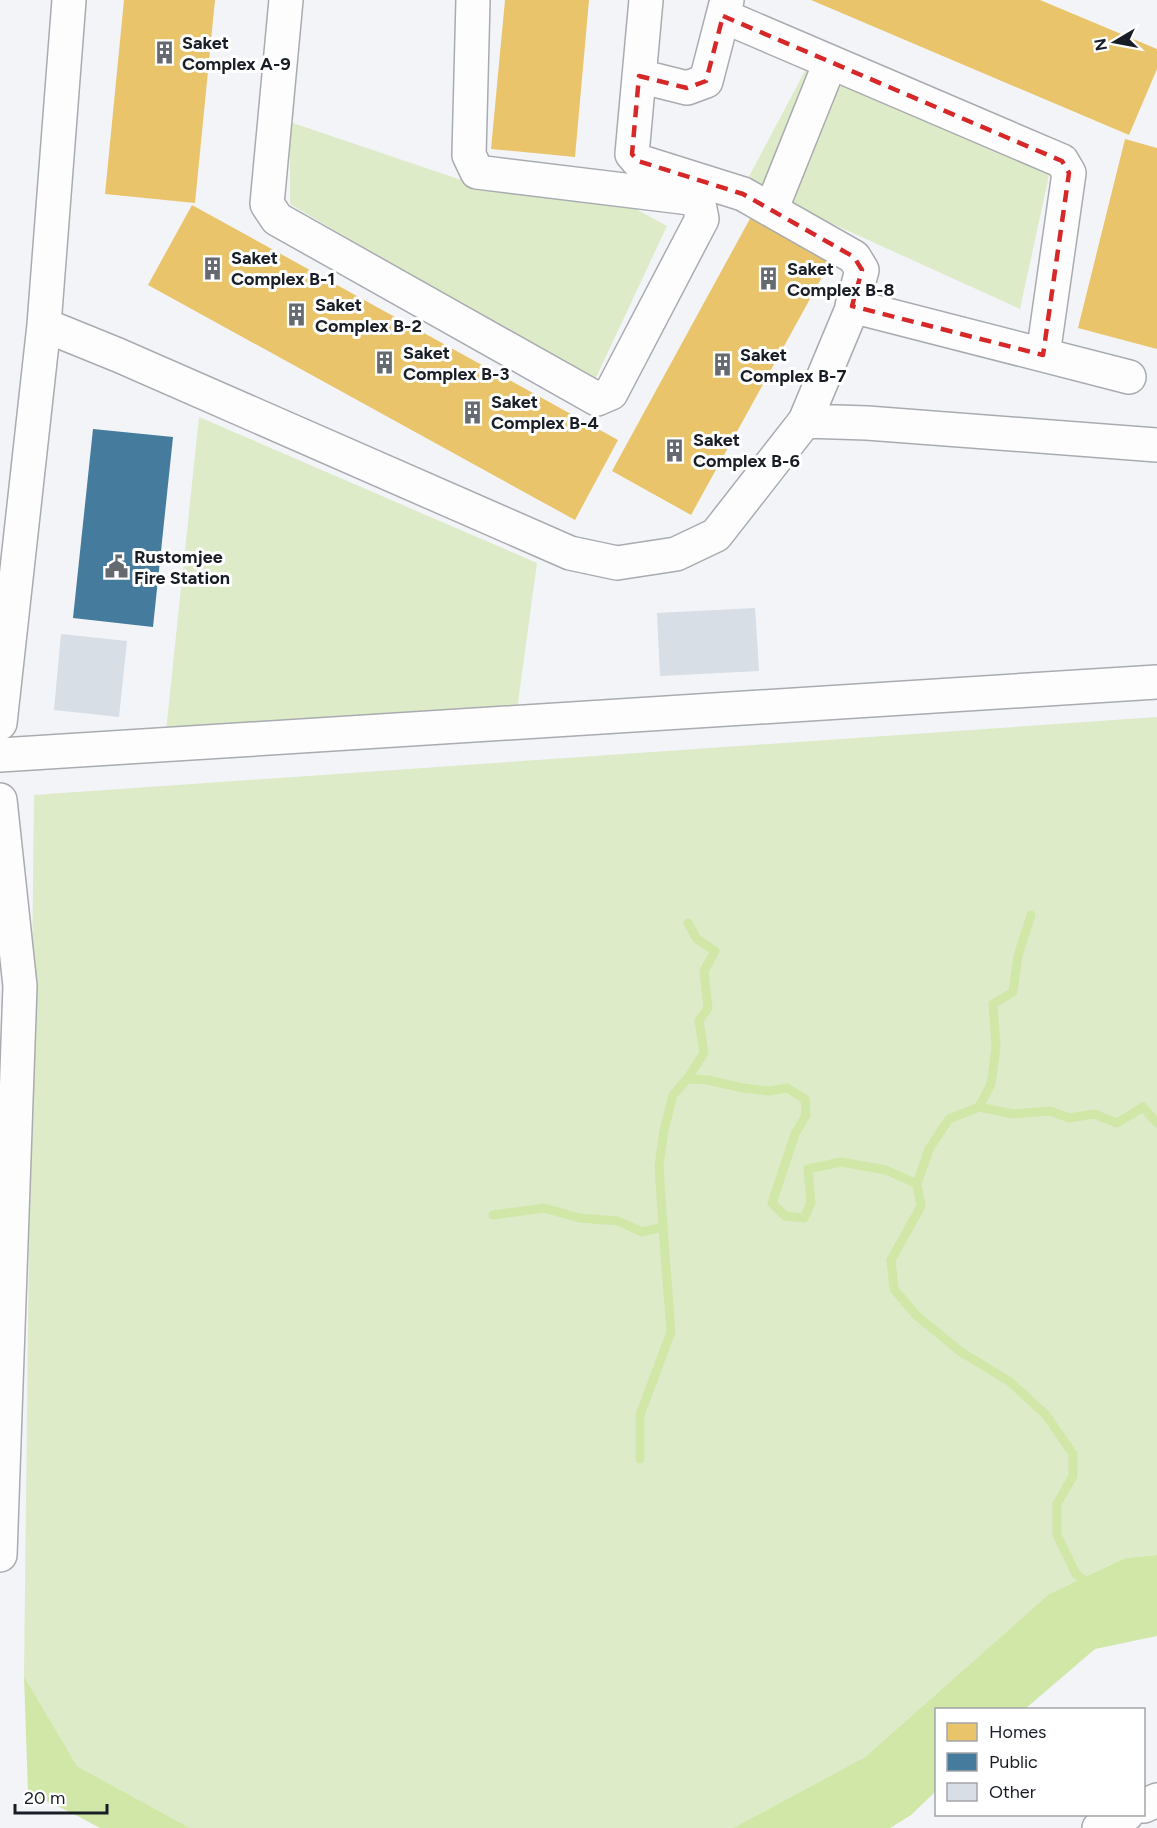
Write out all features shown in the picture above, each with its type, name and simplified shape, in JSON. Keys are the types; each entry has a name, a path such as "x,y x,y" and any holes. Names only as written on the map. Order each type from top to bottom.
{"street":[{"path":"0,723 44,325 69,0"},
{"path":"286,0 267,204 277,219 597,399 611,393 702,219 696,189"},
{"path":"44,325 118,355 570,554 617,563 676,554 716,535 805,421 852,306 862,270 854,257 743,194 477,172 469,155 473,0"},
{"path":"646,0 632,154 638,161 696,189"},
{"path":"639,76 687,88 706,81 725,8 830,63 1062,160 1069,173 1043,355"},
{"path":"771,210 830,63"},
{"path":"852,306 1129,377"},
{"path":"805,421 879,424 1157,445"},
{"path":"0,755 1157,682"},
{"path":"0,800 20,986 0,1555"},
{"path":"1099,1828 1125,1816"}],"highlighted area":[{"path":"723,16 1062,161 1069,173 1043,355 852,306 862,270 854,257 743,194 638,161 632,154 639,76 687,88 706,81"}],"shaded area":[{"path":"807,67 1050,171 1020,309 745,184"},
{"path":"290,122 479,186 632,207 667,226 593,384 290,204"},
{"path":"199,417 537,563 517,710 166,731"},
{"path":"1157,717 1157,1555 1125,1558 1049,1594 865,1757 733,1828 190,1828 77,1766 24,1676 34,795"},
{"path":"1157,1555 1157,1636 1095,1649 1026,1708 935,1708 935,1792 911,1815 890,1828 733,1828 865,1757 1049,1594 1125,1558"},
{"path":"24,1676 77,1766 190,1828 100,1828 28,1793"}],"building: Homes":[{"path":"124,0 215,0 195,203 105,194"},
{"path":"505,0 589,0 575,157 491,149"},
{"path":"811,0 1040,0 1157,49 1157,69 1129,135"},
{"path":"1125,139 1157,148 1157,349 1078,328"},
{"path":"192,205 618,440 575,520 148,285"},
{"path":"752,215 832,259 691,515 612,471"}],"building: Public":[{"path":"93,429 173,437 153,627 73,618"}],"building: Other":[{"path":"755,608 759,671 660,676 657,613"},
{"path":"61,634 127,641 119,717 54,710"}],"waterway":[{"path":"979,1107 991,1084 996,1047 993,1004 1013,992 1018,956 1031,915"},
{"path":"687,1079 704,1053 699,1021 708,1008 704,971 715,951 697,939 688,923"},
{"path":"493,1215 544,1208 579,1218 618,1221 642,1232 663,1227 659,1166 664,1130 673,1095 687,1079 708,1080 769,1091 787,1088 805,1099 806,1115 795,1134 772,1203 785,1216 804,1218 811,1203 808,1169 841,1162 886,1170 917,1184 921,1206 891,1260 894,1289 916,1315 961,1352 1009,1381 1046,1415 1073,1454 1073,1476 1057,1504 1057,1535 1076,1574 1091,1586"},
{"path":"917,1184 929,1149 949,1119 979,1107 1013,1114 1050,1111 1069,1118 1094,1114 1117,1123 1143,1107 1157,1123"},
{"path":"640,1459 640,1415 671,1332 663,1227"}],"place":[{"name":"Saket Complex A-9","path":"164,53"},
{"name":"Saket Complex B-1","path":"213,268"},
{"name":"Saket Complex B-8","path":"769,279"},
{"name":"Saket Complex B-2","path":"297,315"},
{"name":"Saket Complex B-3","path":"385,363"},
{"name":"Saket Complex B-7","path":"722,365"},
{"name":"Saket Complex B-4","path":"473,412"},
{"name":"Saket Complex B-6","path":"675,450"},
{"name":"Rustomjee Fire Station","path":"116,567"}]}
